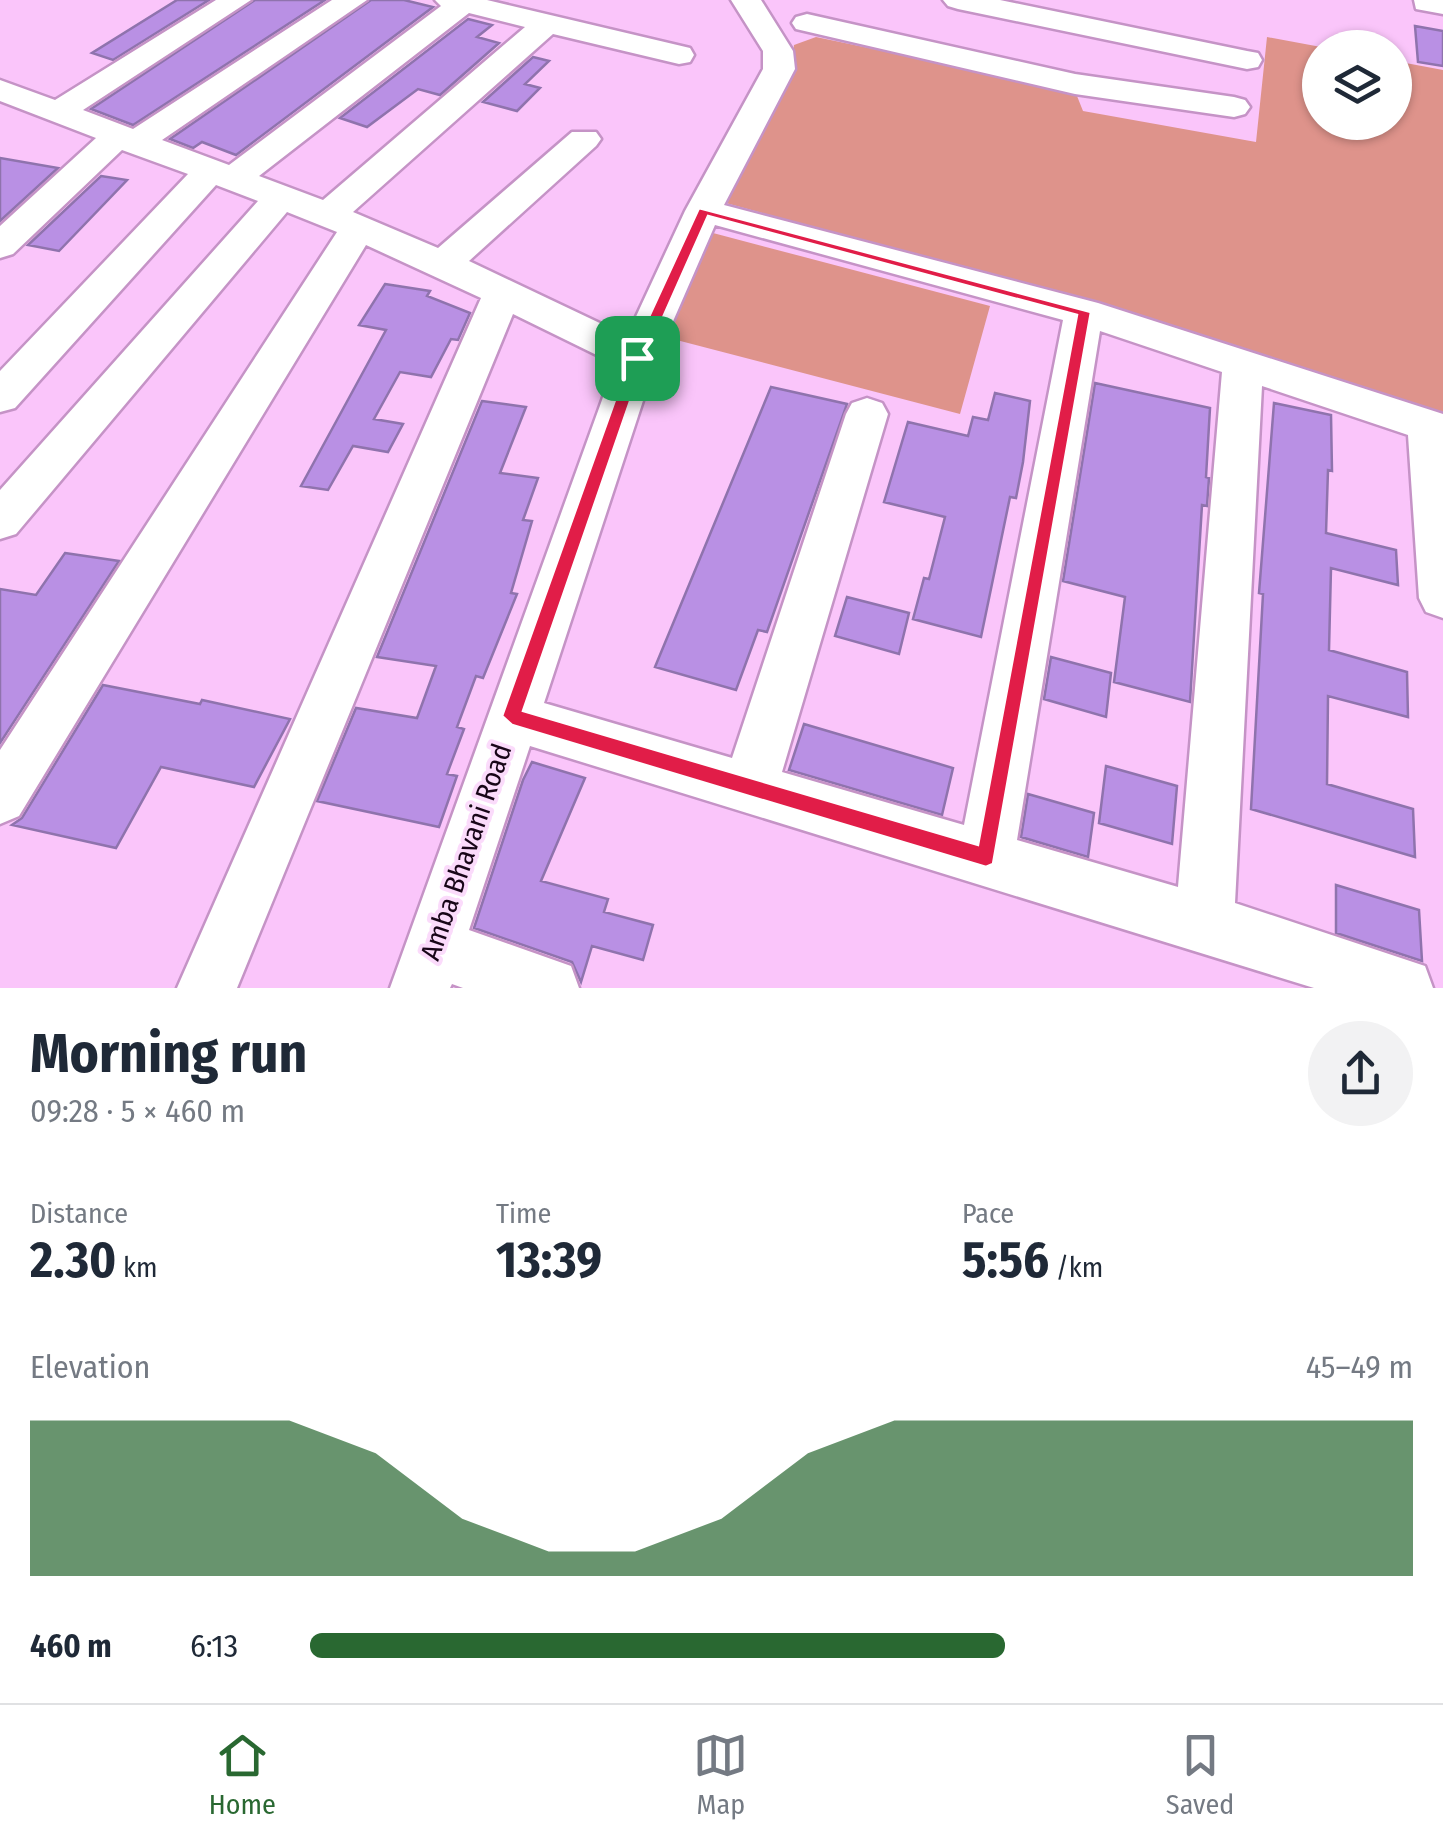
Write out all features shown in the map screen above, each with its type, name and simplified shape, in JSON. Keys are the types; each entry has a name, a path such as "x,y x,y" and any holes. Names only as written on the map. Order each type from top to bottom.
{"street":[{"path":"22,106 236,0"},
{"path":"0,246 125,140 352,0"},
{"path":"958,0 1247,60"},
{"path":"0,396 222,175 457,2 679,55"},
{"path":"771,11 1075,84 1234,107"},
{"name":"Amba Bhavani Road","path":"427,968 637,358 704,211 779,69 771,11"},
{"path":"4,784 342,222 548,24"},
{"path":"22,106 281,197 443,264 637,358"},
{"path":"443,264 584,139"},
{"path":"0,522 281,197"},
{"path":"704,211 1084,312 1436,428 1443,598"},
{"path":"207,988 502,293"},
{"path":"986,857 1084,312"},
{"path":"1204,923 1243,362"},
{"path":"750,787 867,414"},
{"path":"512,716 1204,923 1403,988"},
{"path":"427,968 550,988"}],"shaded area":[{"path":"816,37 1075,91 1083,111 1256,142 1267,37 1302,43 1302,140 1412,140 1412,64 1443,70 1443,413 1074,298 722,202 790,79 794,45"},
{"path":"713,233 990,306 960,414 665,337"}],"building":[{"path":"177,0 209,0 113,60 92,53"},
{"path":"255,0 325,0 133,125 91,109"},
{"path":"371,0 404,0 433,7 236,155 202,142 193,148 170,139"},
{"path":"468,19 492,25 477,37 499,43 440,95 418,89 367,127 340,118"},
{"path":"1415,26 1443,31 1443,66 1418,62"},
{"path":"533,57 549,61 525,84 540,88 517,111 483,102"},
{"path":"0,158 58,168 0,221"},
{"path":"101,176 127,180 59,251 28,245"},
{"path":"385,284 430,291 427,296 470,313 458,340 451,339 431,377 400,372 374,419 403,424 388,452 353,446 328,490 301,486 386,330 359,325"},
{"path":"1095,383 1210,408 1206,477 1209,478 1207,506 1202,505 1190,702 1114,682 1125,597 1063,581"},
{"path":"771,387 847,404 767,632 758,630 736,690 655,667"},
{"path":"995,393 1030,401 1016,498 1010,497 981,637 913,619 924,578 929,579 945,517 884,502 908,422 968,436 973,417 988,420"},
{"path":"482,401 526,407 500,473 538,478 523,520 532,521 511,593 517,594 483,678 476,676 457,727 464,729 447,774 457,776 439,827 317,801 356,708 417,718 436,666 377,657"},
{"path":"1274,403 1331,415 1332,471 1328,470 1326,533 1396,550 1398,585 1331,568 1329,650 1407,672 1408,717 1328,696 1327,784 1413,809 1415,857 1251,809 1263,594 1259,593"},
{"path":"65,553 119,561 0,743 0,589 36,595"},
{"path":"847,597 909,613 899,654 835,636"},
{"path":"1051,657 1111,673 1106,717 1044,699"},
{"path":"103,685 290,719 254,787 161,767 116,848 12,825 22,818"},
{"path":"804,724 953,768 942,815 789,770"},
{"path":"532,762 585,778 541,881 608,899 604,912 653,925 643,960 592,946 581,982 572,962 474,928"},
{"path":"1106,766 1177,786 1172,844 1099,823"},
{"path":"1028,794 1094,813 1088,857 1021,837"},
{"path":"1336,885 1419,910 1422,961 1336,933"}],"route":[{"path":"704,211 1084,312 986,857 512,716 637,358 704,211"}]}
